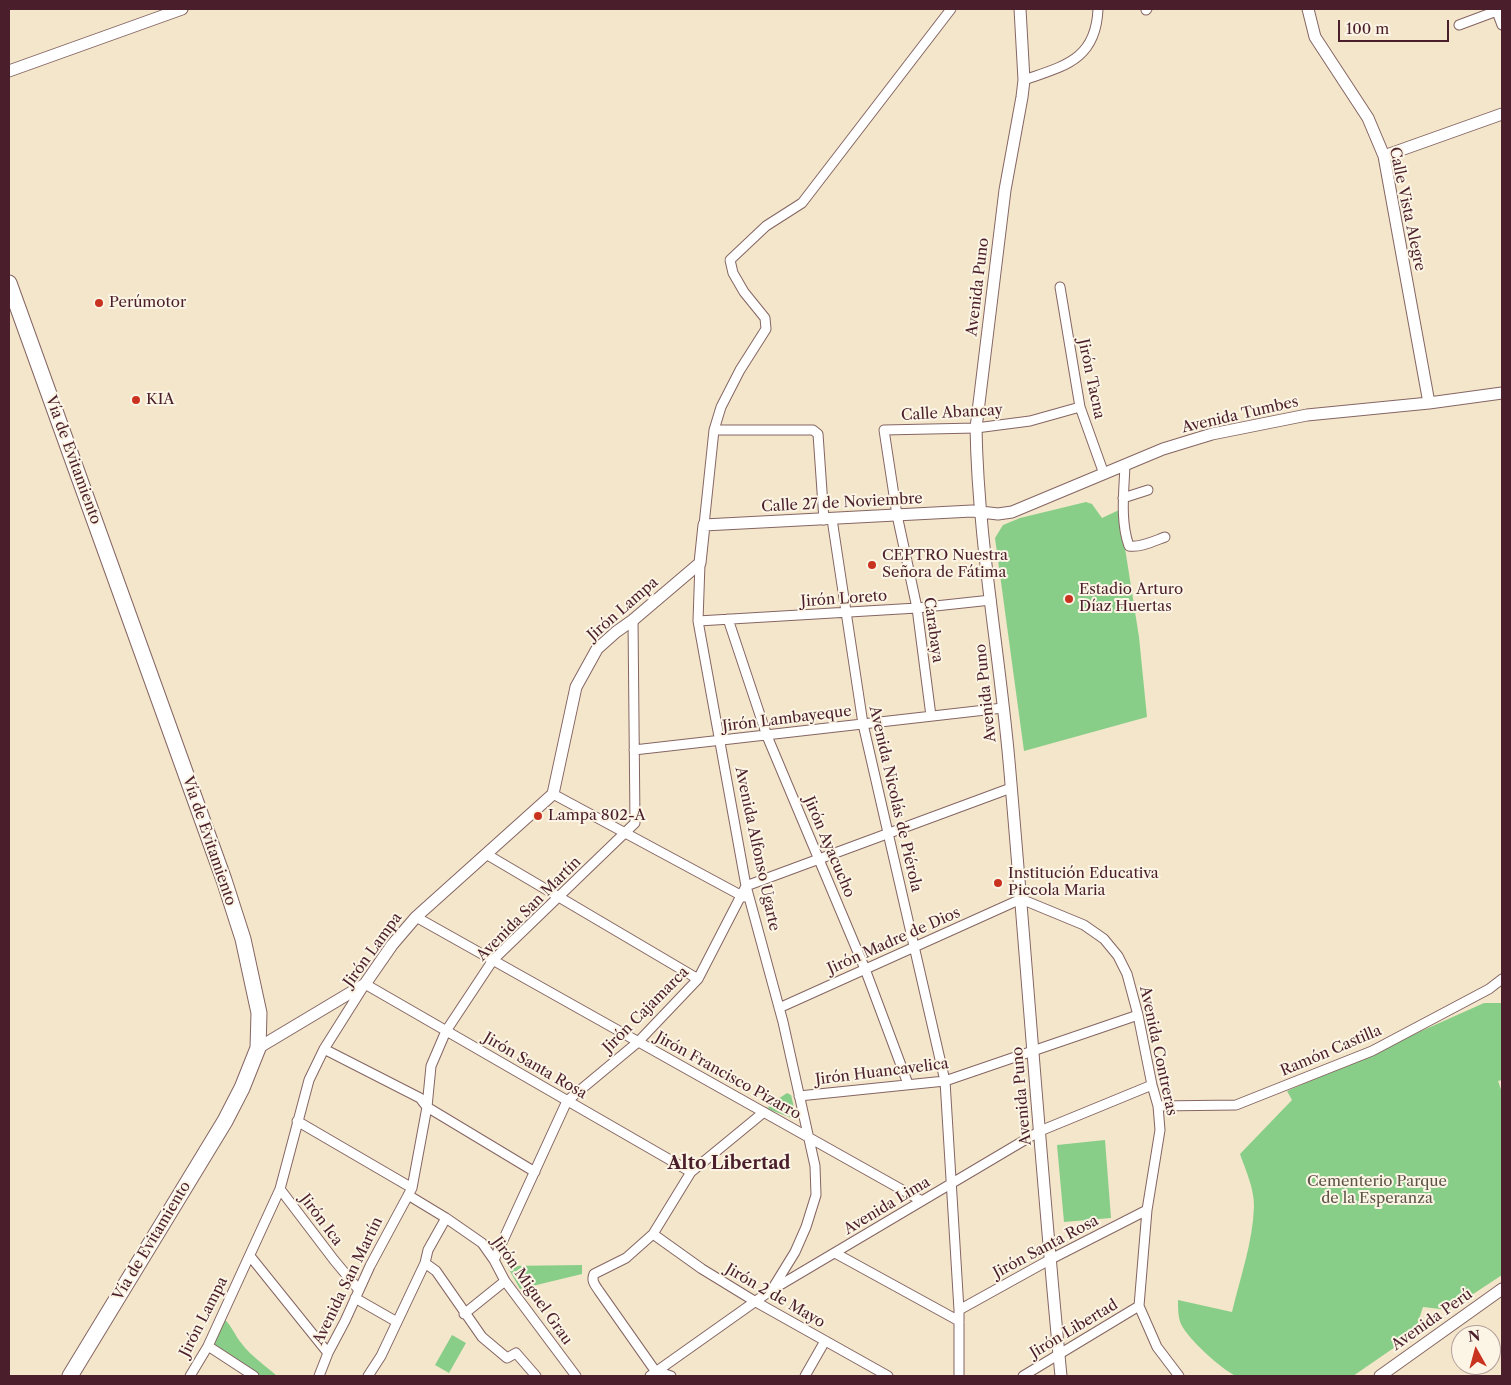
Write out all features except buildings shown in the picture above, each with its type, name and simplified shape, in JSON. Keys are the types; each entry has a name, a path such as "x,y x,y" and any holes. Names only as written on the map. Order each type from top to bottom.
{"highway":[{"name":"Vía de Evitamiento","path":"9,283 224,880 243,938 259,1013 258,1048 242,1088 225,1121 70,1376"}],"street":[{"path":"9,71 182,9"},
{"name":"Avenida Alfonso Ugarte","path":"771,1291 795,1252 806,1227 816,1195 815,1166 779,1008 746,886 698,621 700,563 714,430 721,407 740,370 766,329 765,318 744,292 733,273 730,260 766,226 802,203 951,9"},
{"name":"Avenida Puno","path":"1020,9 1024,80 1005,190 976,428 981,513 1011,788 1061,1376"},
{"path":"1024,80 1071,62 1085,48 1096,27 1098,9"},
{"name":"Calle Vista Alegre","path":"1308,9 1315,37 1368,118 1384,156 1429,403"},
{"path":"1459,25 1498,10 1502,25"},
{"path":"1384,156 1502,114"},
{"name":"Jirón Tacna","path":"1060,287 1080,407 1104,474"},
{"path":"1429,403 1502,393"},
{"name":"Avenida Tumbes","path":"981,513 998,514 1012,512 1182,442 1212,434 1307,415 1429,403"},
{"name":"Calle Abancay","path":"884,430 976,428 1030,420 1080,407"},
{"name":"Avenida Nicolás de Piérola","path":"714,430 813,430 818,434 828,520 846,612 863,724 945,1081 959,1310 959,1376"},
{"name":"Carabaya","path":"884,430 898,515 917,608 931,716"},
{"path":"1125,465 1123,498 1125,531 1129,546 1146,544 1165,538"},
{"path":"1123,498 1148,490"},
{"name":"Calle 27 de Noviembre","path":"704,525 972,511 981,513"},
{"name":"Jirón Lampa","path":"190,1376 208,1346 280,1189 308,1080 324,1049 392,945 416,917 553,794 576,687 597,649 700,563"},
{"name":"Jirón Loreto","path":"698,621 917,608 991,600"},
{"name":"Avenida San Martín","path":"319,1376 328,1353 386,1235 410,1192 427,1107 431,1066 446,1031 493,960 635,823 632,620"},
{"name":"Jirón Ayacucho","path":"728,620 767,736 864,969 908,1084"},
{"name":"Jirón Lambayeque","path":"634,750 1003,708"},
{"path":"746,886 1011,788"},
{"path":"553,794 750,901"},
{"path":"486,854 698,979"},
{"name":"Jirón Cajamarca","path":"494,1260 567,1101 638,1042 698,979 746,886"},
{"name":"Jirón Madre de Dios","path":"779,1008 1020,899"},
{"name":"Avenida Contreras","path":"1020,899 1084,925 1104,939 1118,956 1127,974 1138,1014 1158,1106 1160,1130 1148,1210 1139,1306 1157,1347 1179,1376"},
{"name":"Jirón Francisco Pizarro","path":"416,917 922,1201"},
{"name":"Ramón Castilla","path":"1158,1106 1236,1105 1372,1051 1488,989 1502,979"},
{"path":"258,1048 365,984"},
{"name":"Jirón Santa Rosa","path":"365,984 691,1172"},
{"name":"Jirón Huancavelica","path":"799,1096 945,1081 1138,1014"},
{"path":"324,1049 420,1098 427,1107 535,1172"},
{"name":"Avenida Lima","path":"653,1374 771,1291 1040,1131 1152,1085"},
{"path":"671,1376 662,1373 653,1374 592,1281 594,1274 626,1258 653,1234 691,1172 764,1112"},
{"name":"Jirón Miguel Grau","path":"297,1121 410,1192 482,1243 505,1281 573,1375"},
{"name":"Jirón Ica","path":"280,1189 334,1260 357,1294"},
{"name":"Jirón Santa Rosa","path":"959,1310 1050,1259 1148,1210"},
{"path":"368,1376 381,1356 425,1263 428,1250 446,1218"},
{"name":"Jirón 2 de Mayo","path":"653,1234 702,1269 756,1302 888,1376"},
{"path":"834,1253 959,1321"},
{"path":"250,1256 328,1353"},
{"path":"425,1263 436,1271 464,1314 482,1337 507,1358 516,1353 536,1376"},
{"path":"464,1314 505,1281"},
{"name":"Avenida Perú","path":"1380,1376 1502,1289"},
{"path":"357,1294 397,1322"},
{"name":"Jirón Libertad","path":"1023,1376 1058,1353 1139,1306"},
{"path":"805,1376 825,1341"},
{"path":"208,1346 254,1376"}],"green space":[{"name":"Estadio Arturo Díaz Huertas","path":"1086,502 1092,504 1102,518 1119,510 1139,637 1147,717 1024,751 995,538 1003,525 1020,518"},
{"name":"Cementerio Parque de la Esperanza","path":"1484,1003 1502,1003 1502,1080 1498,1081 1502,1092 1502,1275 1449,1310 1423,1307 1414,1334 1353,1376 1236,1376 1222,1367 1190,1337 1181,1324 1178,1300 1232,1312 1249,1246 1254,1206 1251,1186 1240,1154 1292,1100 1287,1091"},
{"path":"787,1093 791,1095 797,1120 768,1109 769,1105"},
{"path":"1105,1140 1111,1218 1064,1222 1057,1145"},
{"path":"582,1265 582,1274 520,1289 507,1266"},
{"path":"223,1318 254,1357 277,1376 258,1376 212,1344"},
{"path":"452,1335 466,1343 449,1373 435,1365"}],"place":[{"name":"Perúmotor","path":"99,303"},
{"name":"KIA","path":"136,400"},
{"name":"CEPTRO Nuestra Señora de Fátima","path":"872,565"},
{"name":"Estadio Arturo Díaz Huertas","path":"1069,599"},
{"name":"Lampa 802-A","path":"538,816"},
{"name":"Institución Educativa Piccola Maria","path":"998,883"}],"district":[{"name":"Alto Libertad","path":"729,1164"}]}
